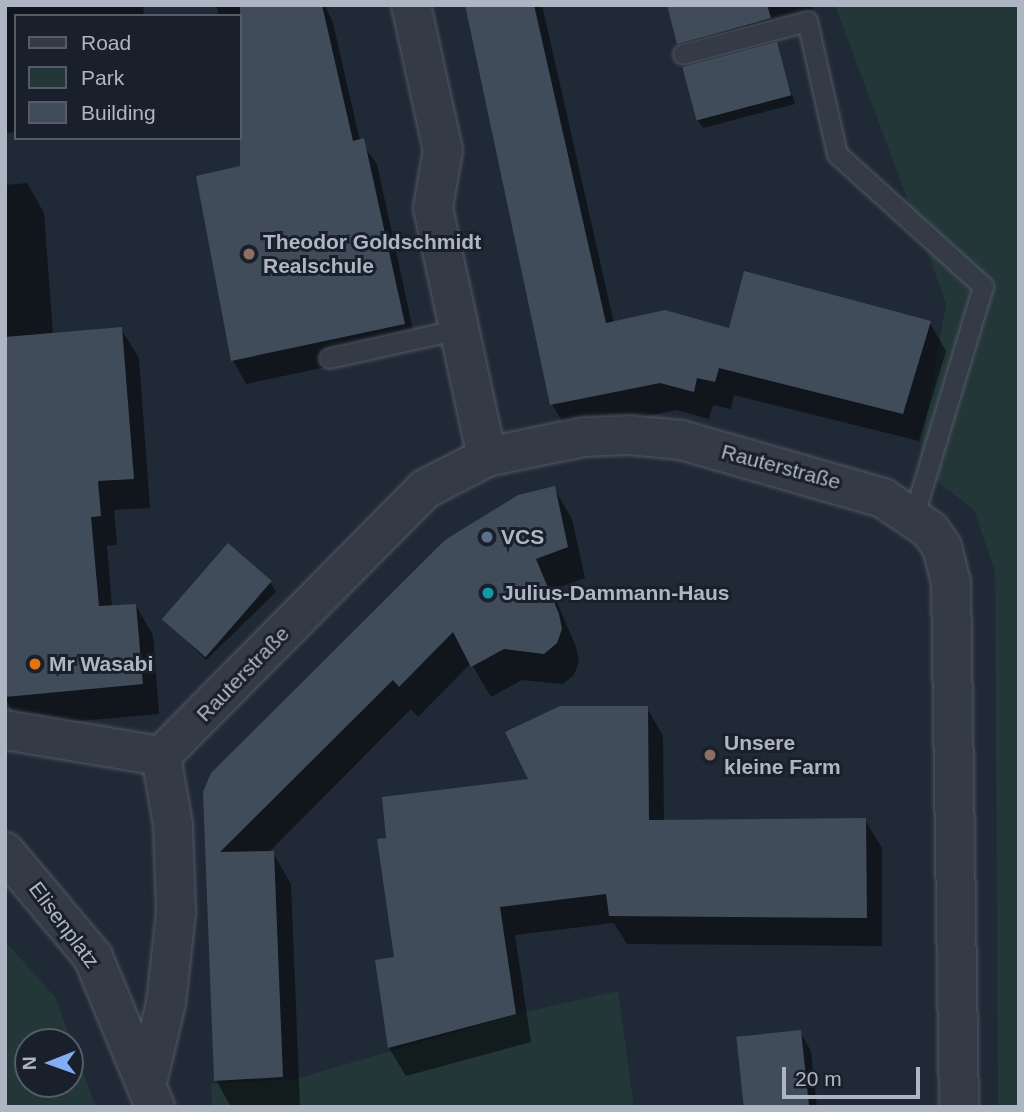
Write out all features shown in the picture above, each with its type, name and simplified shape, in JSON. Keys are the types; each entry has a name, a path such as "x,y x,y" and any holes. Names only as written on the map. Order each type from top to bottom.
{"street":[{"path":"411,5 443,150 433,208 487,457"},
{"name":"Rauterstraße","path":"161,756 425,489 487,457 583,437 629,435 681,440 847,484 914,515 942,547 951,582 959,1107"},
{"path":"5,730 161,756 173,825 176,912 166,1003 151,1094"},
{"name":"Elisenplatz","path":"5,852 93,957 151,1094"}],"lane":[{"path":"683,54 807,21 837,154 983,286 914,515"},
{"path":"329,358 460,329"}],"green space":[{"path":"835,5 1019,5 1019,1107 998,1107 995,572 974,510 918,466 946,303"},
{"path":"5,941 55,997 67,1028 14,1028 14,1098 84,1098 84,1075 96,1107 5,1107"},
{"path":"618,991 634,1107 212,1107 211,1084 296,1079 516,1014"}],"building":[{"path":"240,5 322,5 353,141 364,138 405,324 231,361 196,176 240,166"},
{"path":"465,5 534,5 606,323 665,310 729,328 744,271 931,321 903,414 719,368 715,382 697,378 694,392 660,383 550,405"},
{"path":"667,5 767,5 771,18 677,44"},
{"path":"777,42 791,95 697,120 682,67"},
{"path":"122,327 134,479 98,481 101,516 91,517 99,606 136,604 143,684 5,697 5,337"},
{"path":"555,486 568,547 536,559 559,614 562,629 557,643 544,654 504,649 471,667 453,632 399,687 393,680 220,852 274,851 283,1077 214,1081 203,792 211,773 445,540 518,495"},
{"path":"228,543 272,581 206,657 162,619"},
{"path":"560,706 648,706 649,820 866,818 867,918 609,916 606,894 500,907 516,1014 388,1048 375,960 394,957 377,839 386,838 382,797 528,779 505,732"},
{"path":"801,1030 809,1107 744,1107 736,1037"}],"place":[{"name":"Theodor Goldschmidt Realschule","path":"249,254"},
{"name":"VCS","path":"487,537"},
{"name":"Julius-Dammann-Haus","path":"488,593"},
{"name":"Mr Wasabi","path":"35,664"},
{"name":"Unsere kleine Farm","path":"710,755"}]}
